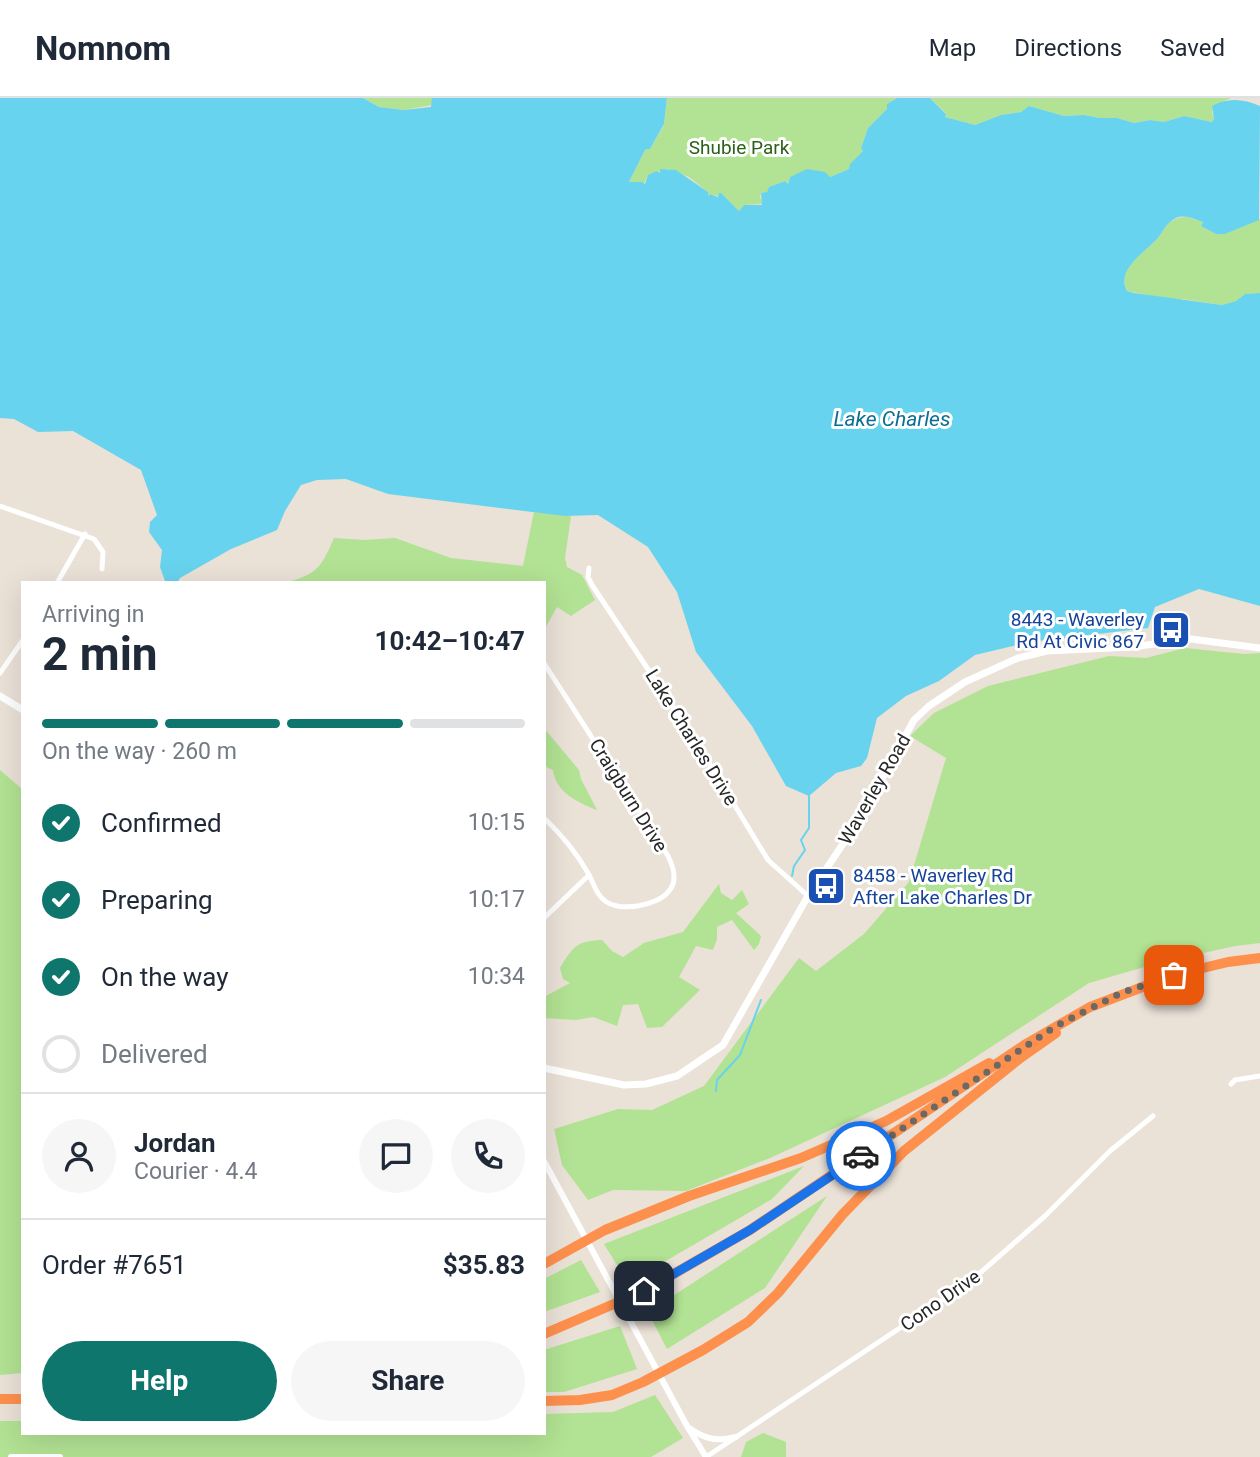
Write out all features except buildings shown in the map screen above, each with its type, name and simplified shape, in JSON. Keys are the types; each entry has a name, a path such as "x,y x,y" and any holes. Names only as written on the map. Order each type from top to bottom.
{"highway":[{"path":"546,1263 606,1230 689,1196 801,1158 886,1121 1090,1007 1174,975 1228,962 1260,958"},
{"path":"546,1401 580,1400 612,1395 703,1350 748,1322 778,1293 842,1214 904,1151 1019,1059 1090,1007"},
{"path":"546,1333 644,1291 740,1236 1026,1044"},
{"path":"0,1399 21,1399"}],"main road":[{"name":"Waverley Road","path":"546,1070 554,1069 624,1085 646,1084 677,1076 723,1045 808,897 861,817 914,720 929,706 965,682 1018,657 1047,650 1132,647 1191,639 1260,648"},
{"path":"0,696 21,709"}],"street":[{"path":"0,506 94,539 101,548 104,562 102,569"},
{"path":"58,581 85,534"},
{"name":"Lake Charles Drive","path":"589,568 592,585 693,737 768,860 808,897"},
{"path":"0,673 21,643"},
{"name":"Craigburn Drive","path":"546,666 668,856 674,881 669,891 659,899 623,908 606,902 595,889 564,837 546,820"},
{"path":"546,916 589,875"},
{"path":"1231,1084 1235,1080 1260,1076"},
{"name":"Cono Drive","path":"706,1457 972,1280 1045,1216 1110,1151 1153,1116"},
{"path":"546,1165 706,1457"},
{"path":"687,1426 710,1439 736,1437"},
{"path":"11,1457 60,1457"}],"green space":[{"path":"363,98 432,98 432,105 404,110 379,107"},
{"name":"Shubie Park","path":"667,98 897,98 887,104 887,109 868,128 861,148 863,151 849,169 830,177 815,172 790,177 788,184 785,181 761,193 763,204 744,205 739,211 726,198 710,194 707,196 708,192 689,177 668,169 647,177 644,184 629,182 644,152 650,149 664,125"},
{"path":"930,98 1231,98 1213,106 1212,122 1184,116 1164,122 1150,120 1134,123 1117,118 1064,116 1029,106 1021,112 1001,115 975,125 945,117 946,113"},
{"path":"1187,217 1203,222 1201,226 1216,234 1225,234 1260,219 1260,293 1245,294 1236,301 1222,305 1182,299 1178,301 1127,291 1125,277 1132,264 1171,222"},
{"path":"534,512 571,516 565,558 567,567 582,575 595,600 571,616 557,607 546,626 546,581 290,581 316,569 334,538 395,538 451,558 523,566"},
{"path":"1185,648 1260,653 1260,943 1158,963 1089,983 945,1077 770,1158 686,1191 613,1190 588,1200 562,1165 554,1129 618,1109 652,1110 704,1086 799,958 816,971 864,934 909,882 946,758 910,736 934,713 988,686 1109,656 1146,658"},
{"path":"546,730 579,770 597,810 569,796 558,785 553,770 546,767"},
{"path":"0,770 21,788 21,1373 0,1375"},
{"path":"719,884 721,893 732,900 742,890 749,904 736,913 761,936 754,950 732,920 717,927 713,950 696,946 679,977 700,990 662,1027 647,1028 638,1004 623,1005 617,1026 593,1017 576,1020 546,1018 546,996 570,983 563,979 560,968 576,946 602,940 612,951 623,957 644,943 683,932"},
{"path":"804,1166 772,1199 628,1283 604,1244"},
{"path":"827,1196 765,1288 667,1349 648,1312"},
{"path":"581,1260 600,1292 546,1311 546,1278"},
{"path":"620,1326 637,1369 564,1392 546,1392 546,1349"},
{"path":"655,1395 683,1438 651,1457 0,1457 0,1421 21,1421 21,1435 546,1435 546,1414 613,1412"},
{"path":"763,1433 786,1442 786,1457 741,1457 746,1442"}],"water":[{"name":"Lake Charles","path":"0,98 363,98 379,107 404,110 431,107 432,98 667,98 664,124 650,149 644,152 629,182 645,184 648,175 657,171 660,173 660,169 676,170 708,192 708,196 710,194 718,197 721,193 739,211 744,205 762,205 761,193 785,181 788,184 790,177 807,169 825,172 830,177 849,169 850,164 863,151 861,148 868,128 887,109 887,104 897,98 930,98 946,114 945,117 975,125 1001,115 1021,112 1029,106 1064,116 1117,118 1134,123 1150,120 1164,122 1184,116 1212,122 1212,106 1223,101 1247,101 1260,106 1259,220 1225,234 1216,234 1201,226 1203,222 1186,217 1176,218 1132,264 1125,277 1125,284 1127,291 1134,293 1222,305 1236,301 1245,294 1260,293 1260,606 1199,589 1155,607 1148,628 1029,642 975,655 939,681 906,696 877,718 867,758 861,766 836,773 809,796 786,786 752,726 696,652 677,592 648,547 598,515 565,516 388,494 346,479 317,480 301,485 277,530 231,549 178,581 165,581 160,567 162,550 149,532 150,522 157,515 141,470 73,431 38,432 14,419 0,418"}],"waterway":[{"path":"792,876 794,866 805,850 801,840 809,828 809,796"},
{"path":"716,1091 717,1080 740,1055 761,1000"}],"way so far":[{"path":"861,1156 1056,1026 1121,993 1174,975"}],"place":[{"name":"8443 - Waverley Rd At Civic 867","path":"1171,630"},
{"name":"8458 - Waverley Rd After Lake Charles Dr","path":"826,886"}],"route":[{"path":"644,1291 750,1230 861,1156"}]}
